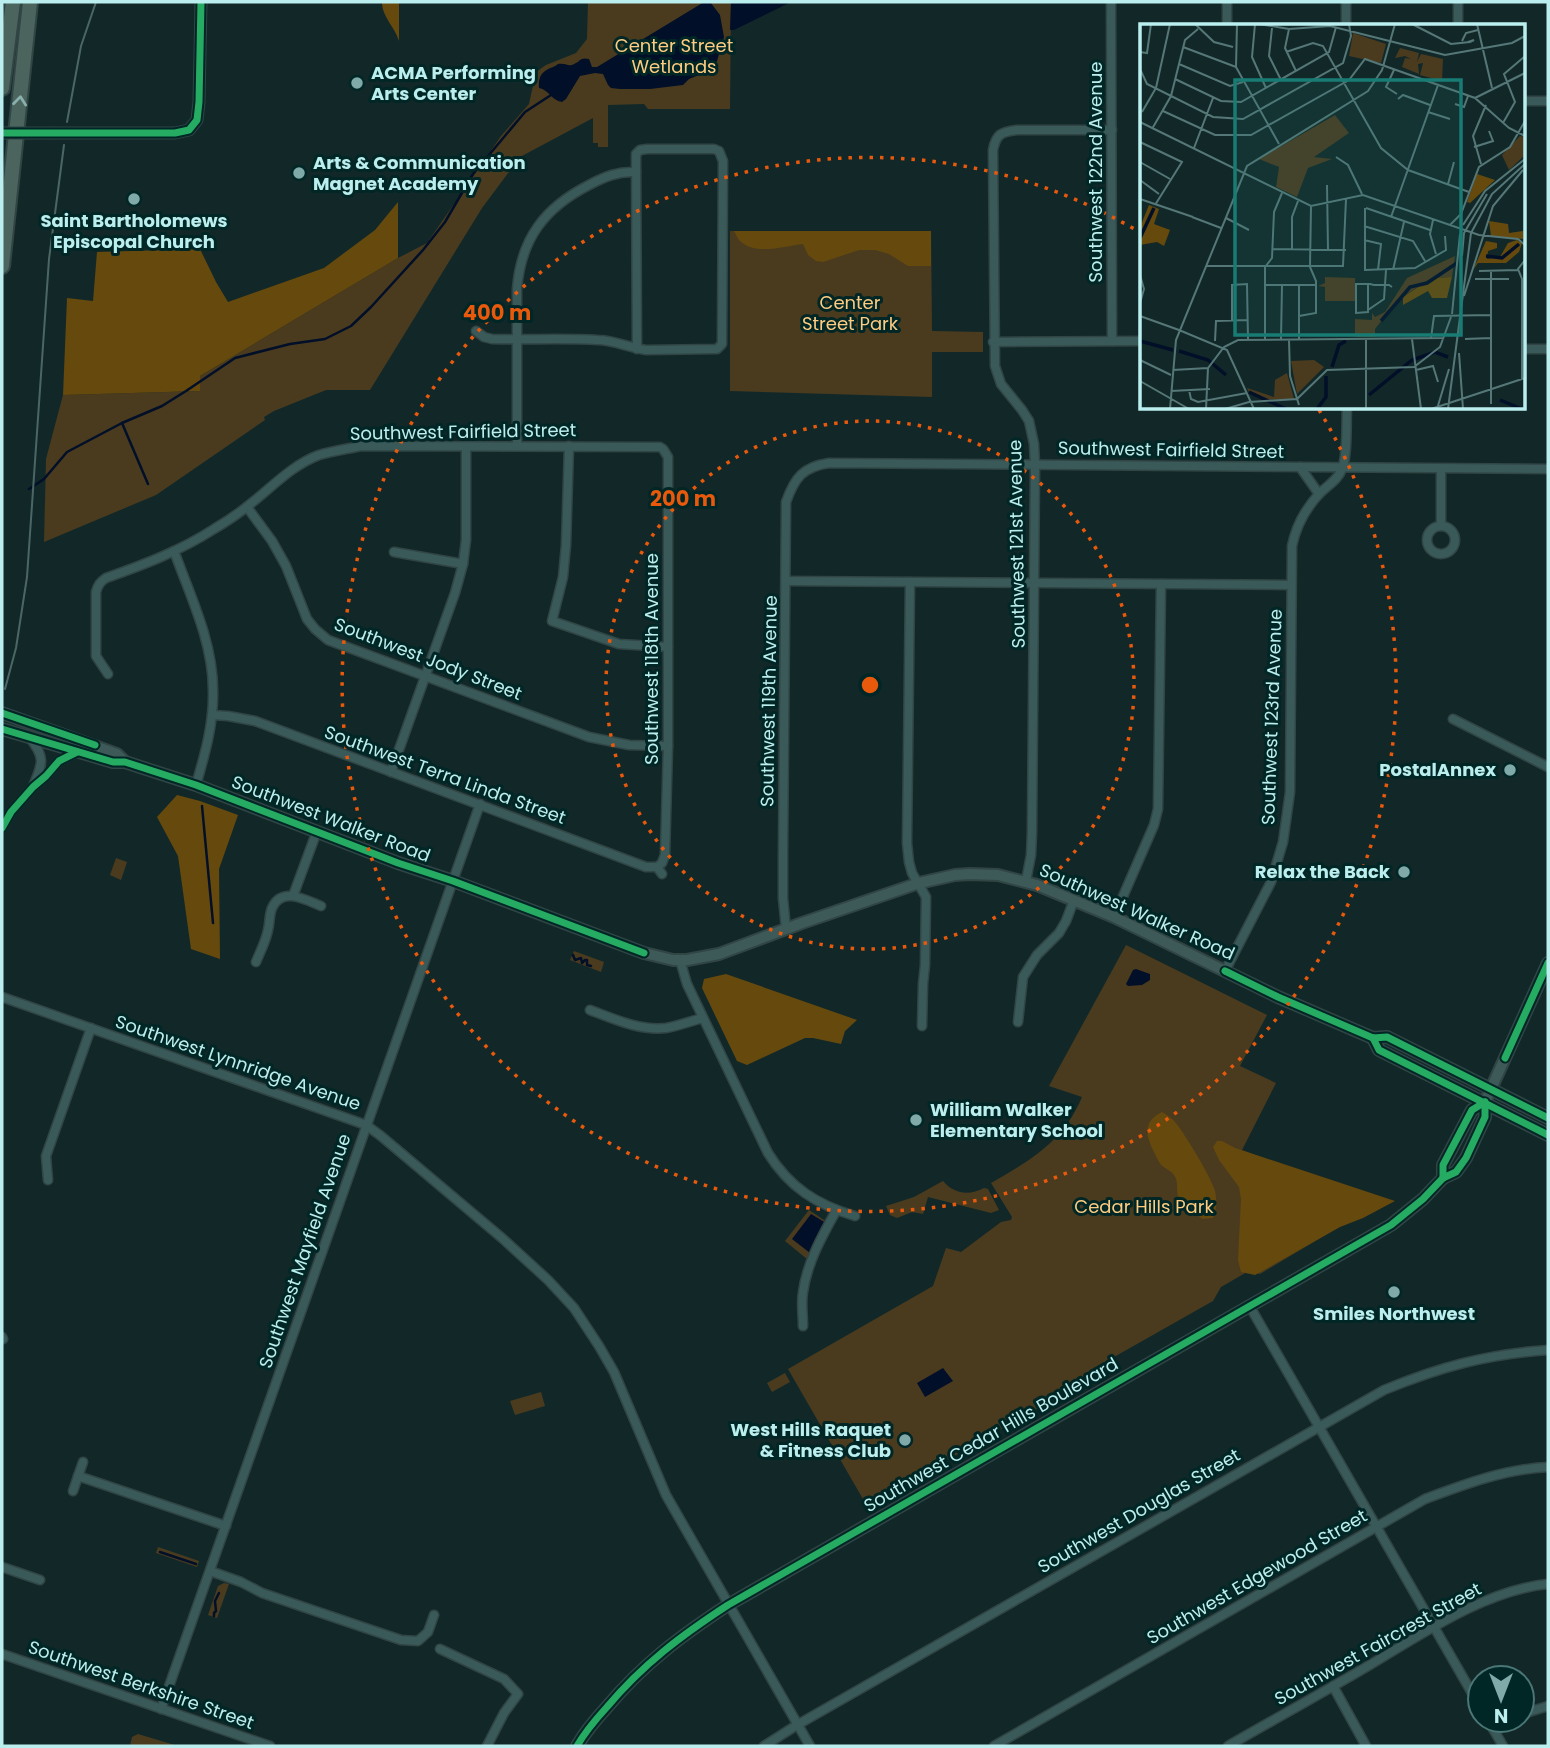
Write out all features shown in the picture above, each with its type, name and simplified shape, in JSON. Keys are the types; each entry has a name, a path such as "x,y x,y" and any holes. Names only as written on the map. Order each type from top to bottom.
{"highway":[{"path":"2,88 10,2"},
{"path":"2,266 30,2"}],"main road":[{"name":"Southwest Walker Road","path":"2,713 117,754 125,762"},
{"name":"Southwest Walker Road","path":"2,729 113,762 125,762 196,785 398,863 659,957 680,960 719,954 919,883 943,877 998,875 1026,881 1114,917 1278,997 1373,1038 1387,1037 1548,1118"},
{"name":"Southwest Cedar Hills Boulevard","path":"578,1746 619,1692 656,1656 728,1605 1391,1224 1423,1199 1443,1178 1443,1166 1472,1110 1485,1102 1548,963"},
{"name":"Southwest Walker Road","path":"1373,1038 1379,1050 1548,1135"}],"street":[{"path":"2,133 185,132 197,120 201,2"},
{"name":"Southwest 122nd Avenue","path":"1111,2 1112,341"},
{"path":"1227,2 1227,24"},
{"path":"1346,2 1346,24"},
{"path":"1458,2 1458,24"},
{"path":"1526,101 1548,101"},
{"name":"Southwest 121st Avenue","path":"1026,881 1032,832 1035,465 1029,421 1001,384 995,366 993,150 1000,134 1007,131 1112,130"},
{"path":"475,331 489,338 600,340 637,349 718,349 722,344 723,161 719,151 714,149 640,150 636,154 637,349"},
{"path":"517,446 519,270 527,244 542,219 578,191 604,177 636,172"},
{"path":"993,342 1140,341"},
{"path":"1526,349 1548,349"},
{"path":"1343,468 1346,410"},
{"name":"Southwest Fairfield Street","path":"108,674 96,656 96,592 99,584 106,578 174,551 211,531 247,507 295,467 317,456 361,446 657,446 663,449"},
{"path":"569,446 563,577 552,621 619,644 668,647"},
{"path":"391,772 463,564 467,540 466,447"},
{"name":"Southwest 118th Avenue","path":"659,871 665,855 668,746 668,462 667,453 663,449"},
{"name":"Southwest Fairfield Street","path":"798,477 807,469 829,463 1548,469"},
{"path":"1300,467 1319,494"},
{"name":"Southwest 123rd Avenue","path":"1225,971 1271,882 1283,842 1290,792 1291,585 1292,547 1296,528 1319,494 1337,478 1343,468"},
{"path":"1441,468 1441,526"},
{"name":"Southwest 119th Avenue","path":"786,929 783,898 786,502 798,477"},
{"name":"Southwest Jody Street","path":"247,507 272,541 286,566 307,619 314,629 328,640 589,737 629,745 668,746"},
{"path":"174,551 208,651 213,688 206,751 196,785"},
{"path":"394,552 463,564"},
{"path":"786,581 1291,585"},
{"path":"910,582 907,843 912,873 926,897 922,1026"},
{"path":"1114,917 1154,825 1158,809 1161,584"},
{"name":"Southwest Terra Linda Street","path":"212,715 255,720 659,871"},
{"path":"1453,719 1548,767"},
{"path":"30,738 40,751 42,761 33,787"},
{"path":"2,828 11,812 33,787 59,761 77,752"},
{"name":"Southwest Mayfield Avenue","path":"161,1709 480,804"},
{"path":"293,896 317,831"},
{"path":"256,962 268,931 272,907 278,898 293,896 321,906"},
{"path":"1018,1022 1023,977 1037,955 1059,933 1074,900"},
{"path":"680,960 687,984 776,1165 785,1177 809,1197 836,1211 855,1216"},
{"name":"Southwest Lynnridge Avenue","path":"2,997 366,1125 502,1238 548,1280 574,1308 614,1372 666,1495 810,1746"},
{"path":"590,1010 636,1026 651,1028 677,1026 703,1018"},
{"path":"48,1180 46,1156 91,1028"},
{"path":"803,1326 803,1294 808,1269 836,1211"},
{"path":"1249,1305 1466,1683"},
{"name":"Southwest Douglas Street","path":"764,1746 1384,1390 1442,1368 1492,1356 1548,1350"},
{"path":"72,1491 83,1462"},
{"name":"Southwest Edgewood Street","path":"994,1746 1425,1499 1468,1483 1519,1470 1548,1467"},
{"path":"78,1476 226,1526"},
{"path":"2,1567 40,1580"},
{"path":"211,1571 262,1593 401,1640 418,1642 428,1632 434,1615"},
{"name":"Southwest Faircrest Street","path":"1230,1746 1487,1600 1522,1588 1548,1584"},
{"path":"440,1649 504,1679 518,1694 486,1746"},
{"name":"Southwest Berkshire Street","path":"2,1654 270,1746"},
{"path":"1333,1686 1366,1746"}],"green space":[{"name":"Center Street Wetlands","path":"588,2 731,2 730,109 648,109 644,104 608,105 608,147 598,147 598,143 593,143 593,118 520,157 482,208 370,390 326,390 274,411 264,417 265,420 156,495 44,542 46,459 63,395 200,391 200,376 427,243 501,136 529,104 536,72 576,53 587,39"},
{"name":"Center Street Park","path":"730,231 931,231 932,331 983,332 983,352 932,352 932,397 730,391"},
{"path":"116,858 127,862 121,880 110,875"},
{"name":"Cedar Hills Park","path":"1126,945 1267,1015 1240,1066 1276,1083 1242,1150 1381,1202 1260,1274 1247,1272 1221,1287 1213,1301 1091,1370 1094,1376 867,1506 788,1369 933,1286 946,1248 961,1252 1001,1222 1011,1220 1012,1217 991,1183 1044,1148 1074,1113 1082,1097 1049,1086"},
{"path":"574,951 604,962 601,972 570,960"},
{"path":"943,1181 952,1189 962,1192 988,1189 999,1210 991,1213 928,1197 923,1214 912,1212 897,1218 890,1215 886,1206 914,1197"},
{"path":"809,1210 827,1222 807,1259 785,1241"},
{"path":"785,1373 790,1382 772,1392 767,1383"},
{"path":"541,1392 545,1406 515,1415 510,1401"},
{"path":"158,1547 199,1561 197,1567 156,1553"},
{"path":"229,1584 217,1618 208,1615 218,1586"},
{"path":"138,1734 178,1746 130,1746 132,1737"}],"shaded area":[{"path":"382,2 399,2 399,41 384,12"},
{"path":"398,202 398,258 200,376 200,391 63,395 67,298 93,301 97,252 200,249 228,302 324,268 375,230"},
{"path":"734,231 931,231 931,266 908,266 889,254 875,250 859,250 823,262 816,261 808,255 803,244 770,249 754,248 740,241"},
{"path":"177,795 238,815 219,869 220,959 191,949 178,856 157,817"},
{"path":"726,974 857,1020 845,1031 841,1044 805,1038 747,1065 737,1061 702,988 704,979"},
{"path":"1162,1112 1179,1128 1208,1176 1216,1198 1213,1218 1202,1219 1190,1202 1178,1196 1176,1178 1161,1165 1156,1155 1148,1138 1148,1128 1152,1119"},
{"path":"1217,1141 1395,1201 1340,1227 1255,1275 1241,1272 1238,1260 1241,1199 1239,1187 1219,1160 1213,1147"}],"water":[{"path":"704,2 711,3 720,15 724,37 717,61 709,71 689,79 683,85 650,89 611,88 603,74 595,73 580,76 562,102 539,88 543,72 560,64 572,65 584,59 589,59 592,67 597,67"},
{"path":"731,2 791,2 730,30"},
{"path":"1136,969 1150,974 1150,980 1142,985 1128,986 1126,984"},
{"path":"811,1214 826,1223 810,1253 792,1239"},
{"path":"943,1368 953,1381 925,1397 917,1383"}],"waterway":[{"path":"29,489 44,479 67,452 122,423 162,406 235,358 290,344 325,339 351,326 423,250 445,222 473,174 525,112 551,95"},
{"path":"122,423 148,484"},
{"path":"202,806 213,923"},
{"path":"573,955 575,960 581,958 582,963 587,960 587,965 591,966"},
{"path":"160,1552 196,1564"},
{"path":"214,1616 215,1601 219,1593"}],"tram line":[{"path":"67,122 81,46 96,2"},
{"path":"5,689 16,648 27,577 49,259 64,145"}],"cycle path":[{"path":"2,133 175,133 189,130 197,120 199,102 201,2"},
{"path":"2,713 95,745"},
{"path":"2,729 113,762 125,762 196,785 398,863 644,953"},
{"path":"2,828 11,812 33,787 59,761 77,752"},
{"path":"1505,1058 1548,963"},
{"path":"1225,971 1373,1038 1387,1037 1548,1118"},
{"path":"1373,1038 1379,1050 1548,1135"},
{"path":"1443,1178 1443,1165 1472,1110 1485,1102"},
{"path":"577,1746 595,1721 635,1677 679,1639 728,1605 1391,1225 1423,1199 1443,1178 1456,1172 1466,1158 1485,1117 1485,1102"}],"place":[{"name":"ACMA Performing Arts Center","path":"357,83"},
{"name":"Arts & Communication Magnet Academy","path":"299,173"},
{"name":"Saint Bartholomews Episcopal Church","path":"134,199"},
{"name":"PostalAnnex","path":"1510,770"},
{"name":"Relax the Back","path":"1404,872"},
{"name":"William Walker Elementary School","path":"916,1120"},
{"name":"Smiles Northwest","path":"1394,1292"},
{"name":"West Hills Raquet & Fitness Club","path":"905,1440"}]}
